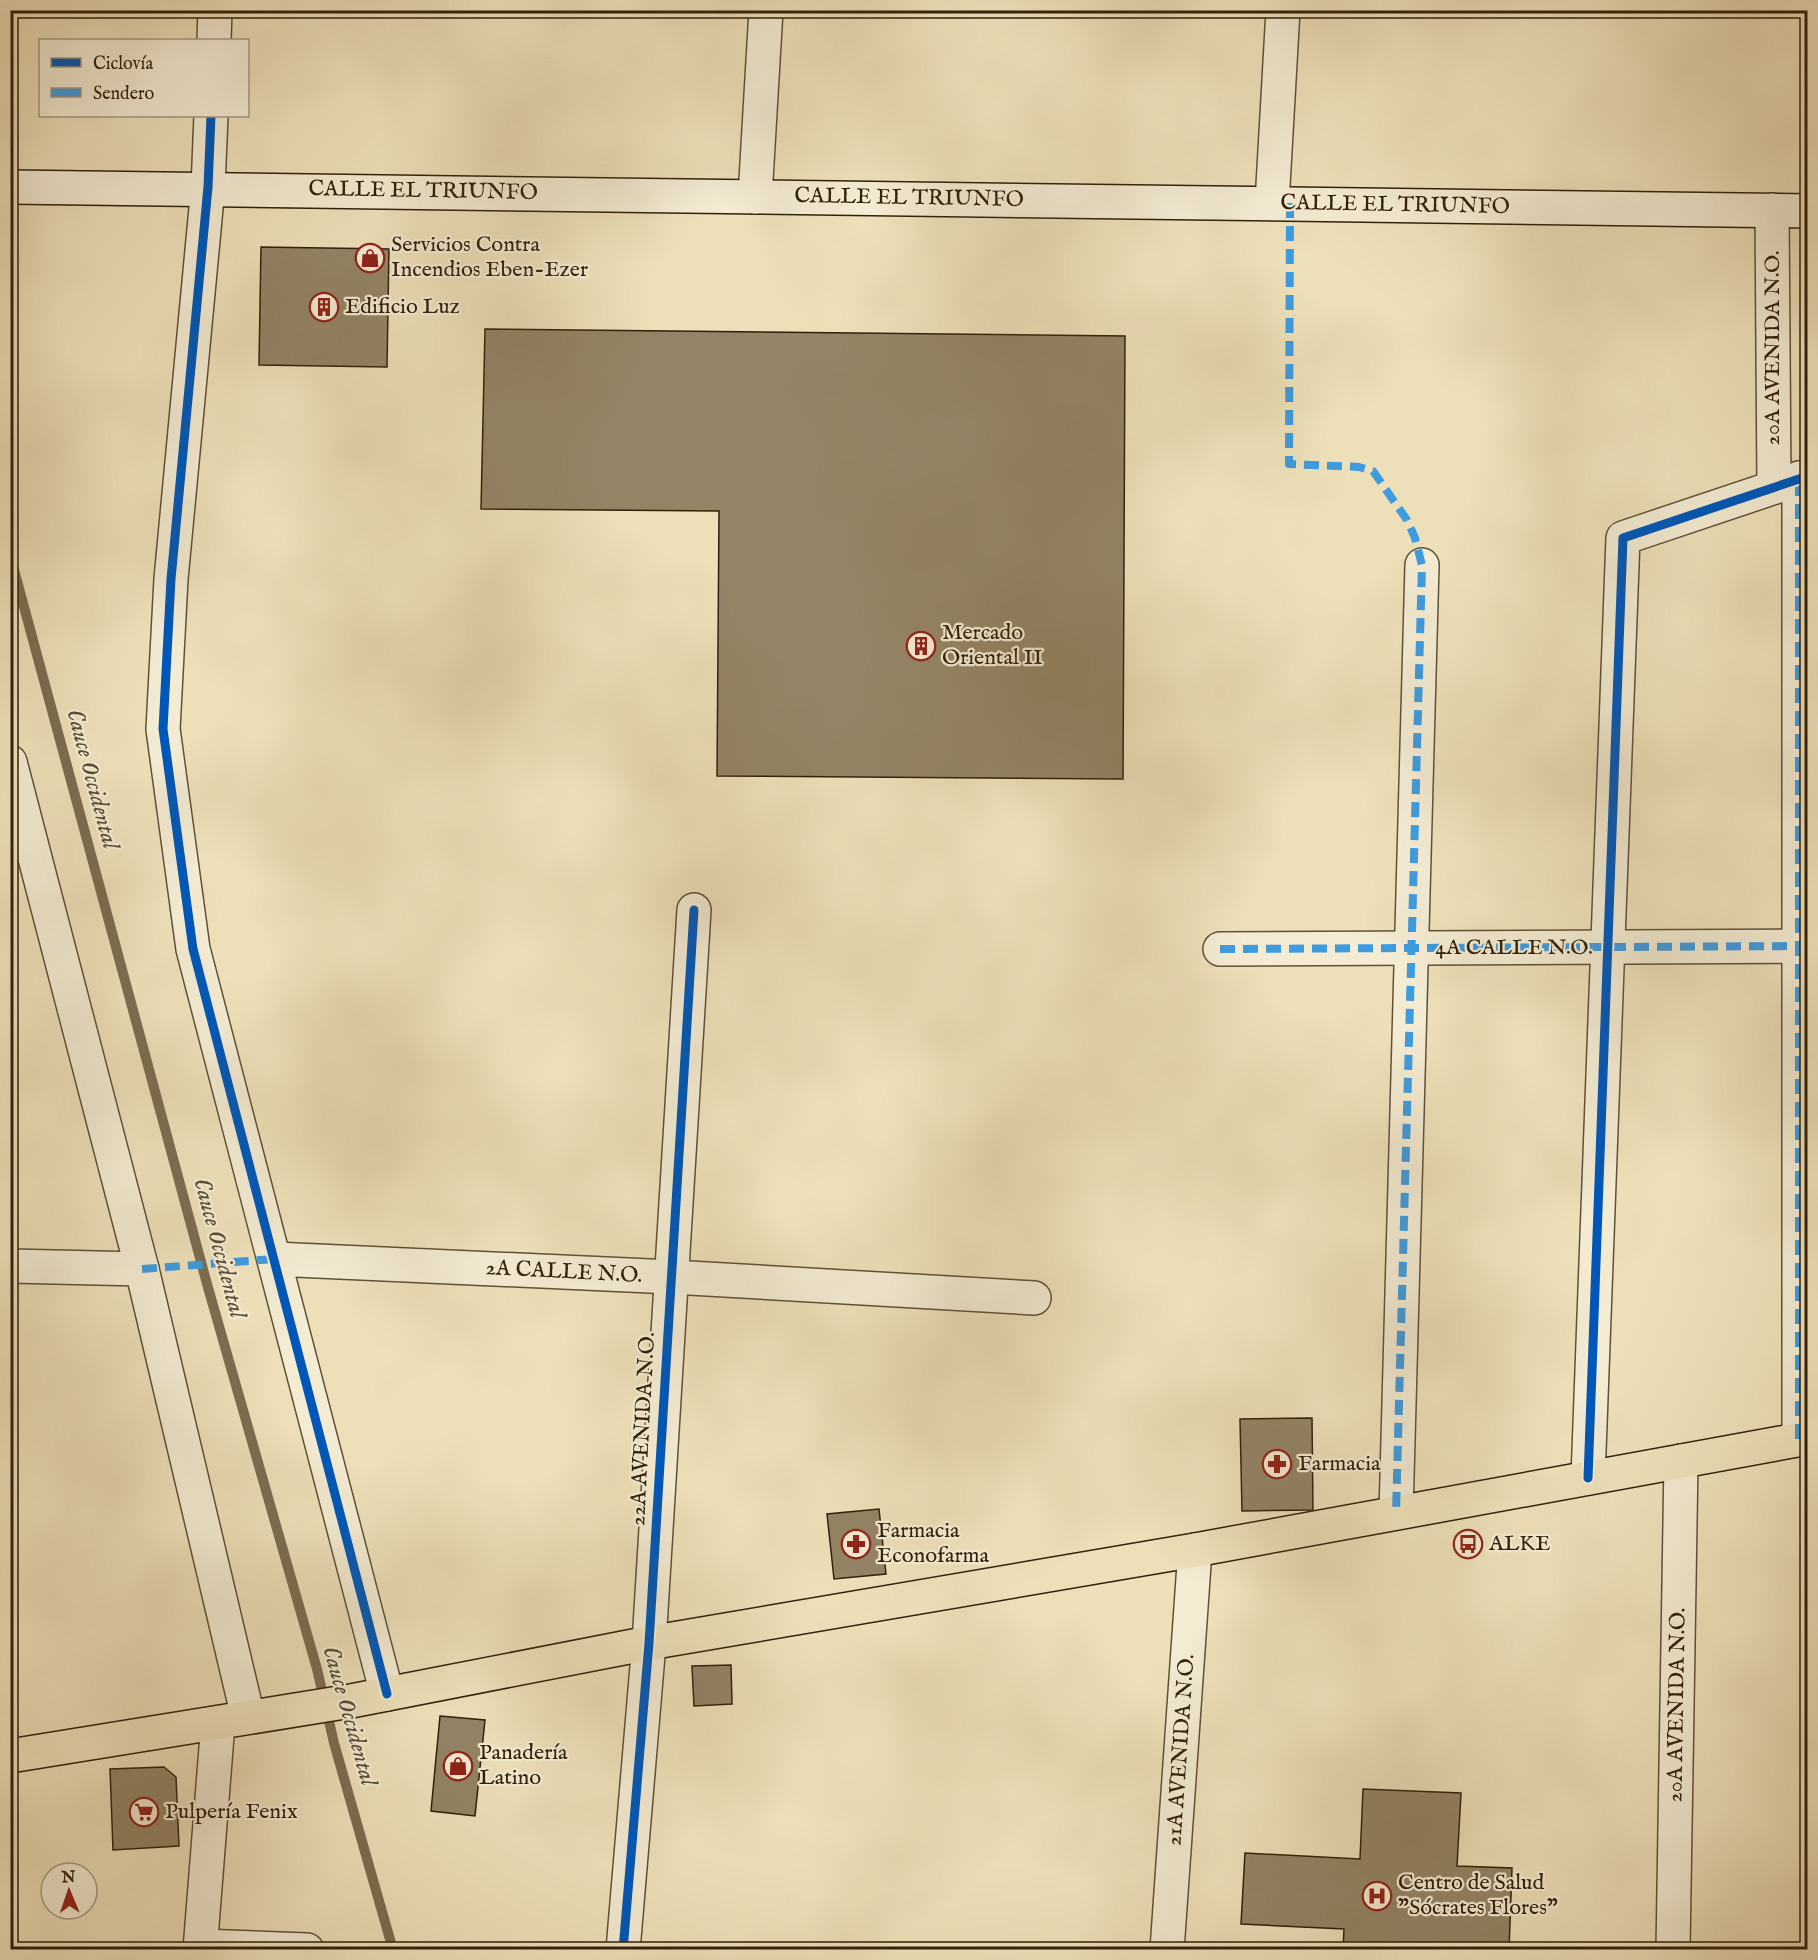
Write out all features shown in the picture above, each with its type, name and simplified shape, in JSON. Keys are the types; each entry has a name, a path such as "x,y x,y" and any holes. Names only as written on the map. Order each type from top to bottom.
{"main road":[{"path":"10,1756 351,1701 649,1643 1195,1550 1803,1438"}],"street":[{"path":"214,39 215,10"},
{"path":"755,197 766,10"},
{"path":"1272,203 1283,10"},
{"path":"211,117 208,187 171,579 163,729 193,949 387,1694"},
{"name":"CALLE EL TRIUNFO","path":"10,187 208,187 1808,211"},
{"name":"20A AVENIDA N.O.","path":"1772,210 1794,480 1803,946 1803,1438"},
{"path":"1588,1478 1623,538 1794,480"},
{"path":"1396,1513 1422,565"},
{"path":"10,762 142,1269 233,1720 200,1948 307,1950"},
{"name":"22A AVENIDA N.O.","path":"623,1950 649,1643 694,910"},
{"name":"4A CALLE N.O.","path":"1221,949 1803,946"},
{"name":"2A CALLE N.O.","path":"273,1259 672,1277 1034,1298"},
{"path":"10,1266 142,1269"},
{"name":"20A AVENIDA N.O.","path":"1673,1950 1681,1461"},
{"name":"21A AVENIDA N.O.","path":"1167,1950 1195,1550"}],"building":[{"name":"Edificio Luz","path":"261,247 389,249 387,367 259,365"},
{"name":"Mercado Oriental II","path":"485,329 1125,336 1123,779 717,776 719,511 481,509"},
{"name":"Farmacia","path":"1312,1418 1313,1510 1242,1511 1240,1419"},
{"name":"Farmacia Econofarma","path":"879,1509 886,1574 834,1579 827,1514"},
{"path":"731,1665 732,1704 694,1706 692,1666"},
{"name":"Panadería Latino","path":"440,1716 485,1720 475,1816 431,1811"},
{"name":"Pulpería Fenix","path":"164,1767 176,1777 179,1846 113,1850 110,1769"},
{"name":"Centro de Salud \"Sócrates Flores\"","path":"1363,1789 1461,1793 1457,1866 1512,1868 1509,1950 1343,1950 1344,1929 1241,1924 1245,1853 1360,1859"}],"waterway":[{"name":"Cauce Occidental","path":"10,555 207,1284 317,1669 334,1743 393,1950"}],"marked path":[{"path":"1290,203 1289,464 1359,467 1373,471 1407,520 1415,538 1422,565 1396,1513"},
{"path":"1799,478 1799,1439"},
{"path":"1220,949 1808,946"},
{"path":"142,1269 274,1259"},
{"path":"200,1946 307,1950"}],"cycle path":[{"path":"211,117 208,187 171,579 163,729 193,949 387,1694"},
{"path":"1588,1478 1623,538 1808,476"},
{"path":"623,1950 649,1643 694,910"}],"place":[{"name":"Servicios Contra Incendios Eben-Ezer","path":"370,258"},
{"name":"Edificio Luz","path":"324,307"},
{"name":"Mercado Oriental II","path":"921,646"},
{"name":"Farmacia","path":"1277,1464"},
{"name":"Farmacia Econofarma","path":"856,1544"},
{"name":"ALKE","path":"1468,1544"},
{"name":"Panadería Latino","path":"458,1766"},
{"name":"Pulpería Fenix","path":"144,1812"},
{"name":"Centro de Salud \"Sócrates Flores\"","path":"1377,1896"}]}
